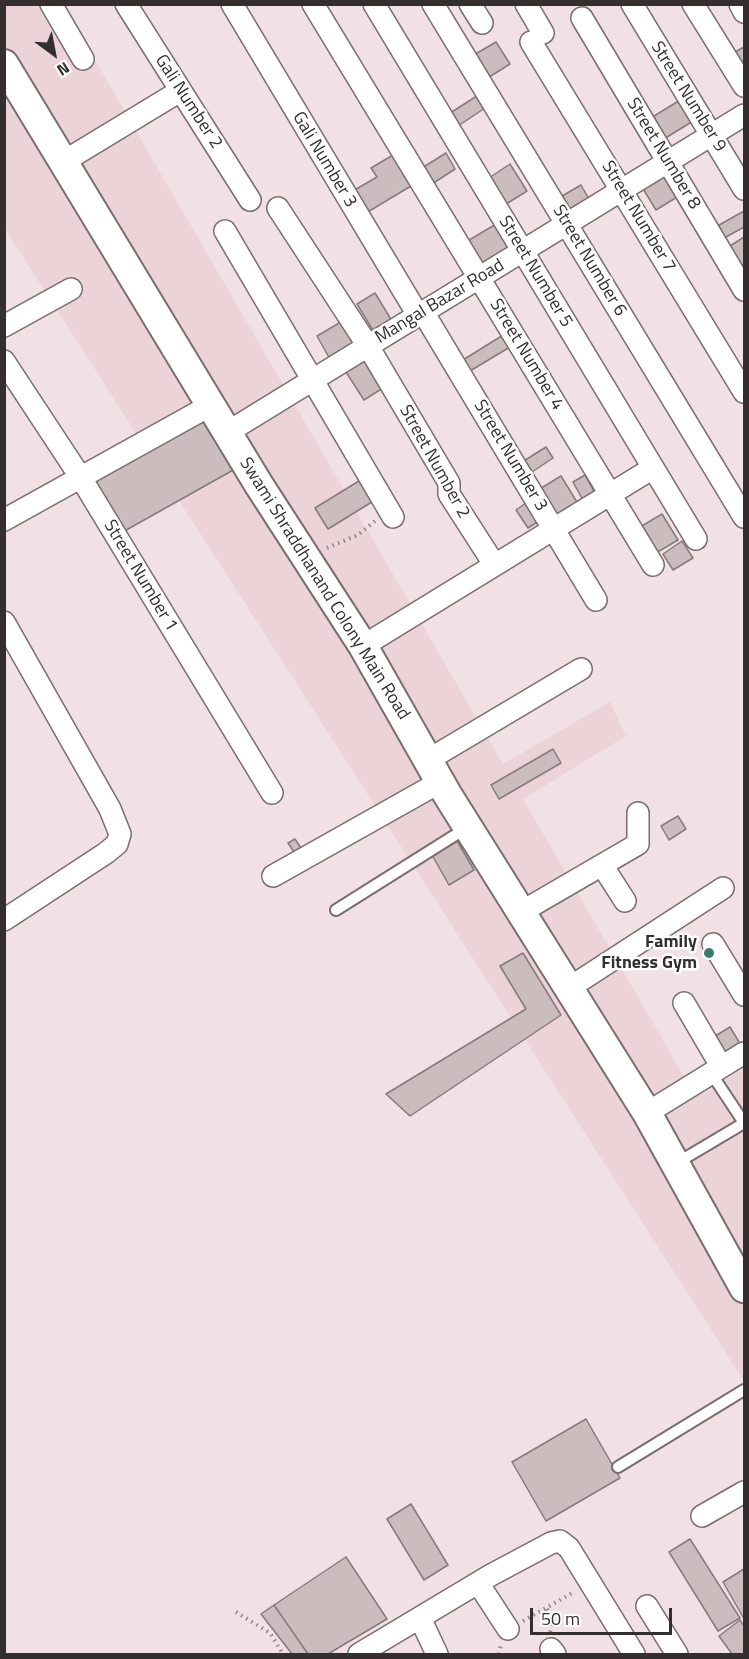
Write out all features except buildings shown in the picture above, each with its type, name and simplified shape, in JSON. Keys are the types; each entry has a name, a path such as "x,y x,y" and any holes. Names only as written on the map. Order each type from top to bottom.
{"street":[{"path":"51,4 83,59"},
{"name":"Gali Number 2","path":"126,4 250,200"},
{"name":"Gali Number 3","path":"232,4 420,313"},
{"name":"Street Number 4","path":"313,4 653,565"},
{"name":"Street Number 5","path":"374,4 696,539"},
{"name":"Street Number 6","path":"434,4 744,517"},
{"path":"471,4 482,23"},
{"name":"Street Number 7","path":"526,4 537,37 623,190 744,392"},
{"name":"Street Number 9","path":"632,4 744,189"},
{"path":"693,4 744,86"},
{"path":"740,4 744,12"},
{"name":"Street Number 8","path":"582,18 744,290"},
{"name":"Swami Shraddhanand Colony Main Road","path":"4,64 211,405 363,646 468,827 647,1113 744,1288"},
{"path":"63,162 180,91"},
{"name":"Mangal Bazar Road","path":"228,432 744,116"},
{"name":"Street Number 2","path":"278,208 368,346 449,483 449,494 494,564"},
{"path":"225,231 391,512"},
{"path":"4,326 71,289"},
{"name":"Street Number 3","path":"420,313 596,600"},
{"name":"Street Number 1","path":"4,361 81,478 272,794"},
{"path":"4,520 211,405"},
{"path":"363,646 553,527 653,468"},
{"path":"4,622 110,809 120,834 117,844 106,854 5,918"},
{"path":"273,876 434,771 581,669"},
{"path":"521,912 638,844 638,813"},
{"path":"602,865 625,901"},
{"path":"569,988 723,888"},
{"path":"713,944 744,995"},
{"path":"684,1003 716,1070"},
{"path":"647,1113 744,1053"},
{"path":"702,1516 744,1492"},
{"path":"365,1653 478,1583 551,1542 560,1541 569,1548 634,1654"},
{"path":"478,1583 508,1629"},
{"path":"647,1606 677,1654"},
{"path":"420,1618 437,1654"}],"lane":[{"path":"336,910 468,827"},
{"path":"675,1164 744,1123 716,1070"},
{"path":"618,1467 744,1390"}],"path":[{"path":"304,555 350,540 391,512"},
{"path":"508,1629 590,1583"},
{"path":"236,1612 270,1633 283,1654"}],"shaded area":[{"path":"5,5 63,5 503,764 610,702 626,736 523,799 696,1097 744,1068 744,1381 5,229"}],"place":[{"name":"Family Fitness Gym","path":"709,953"}]}
